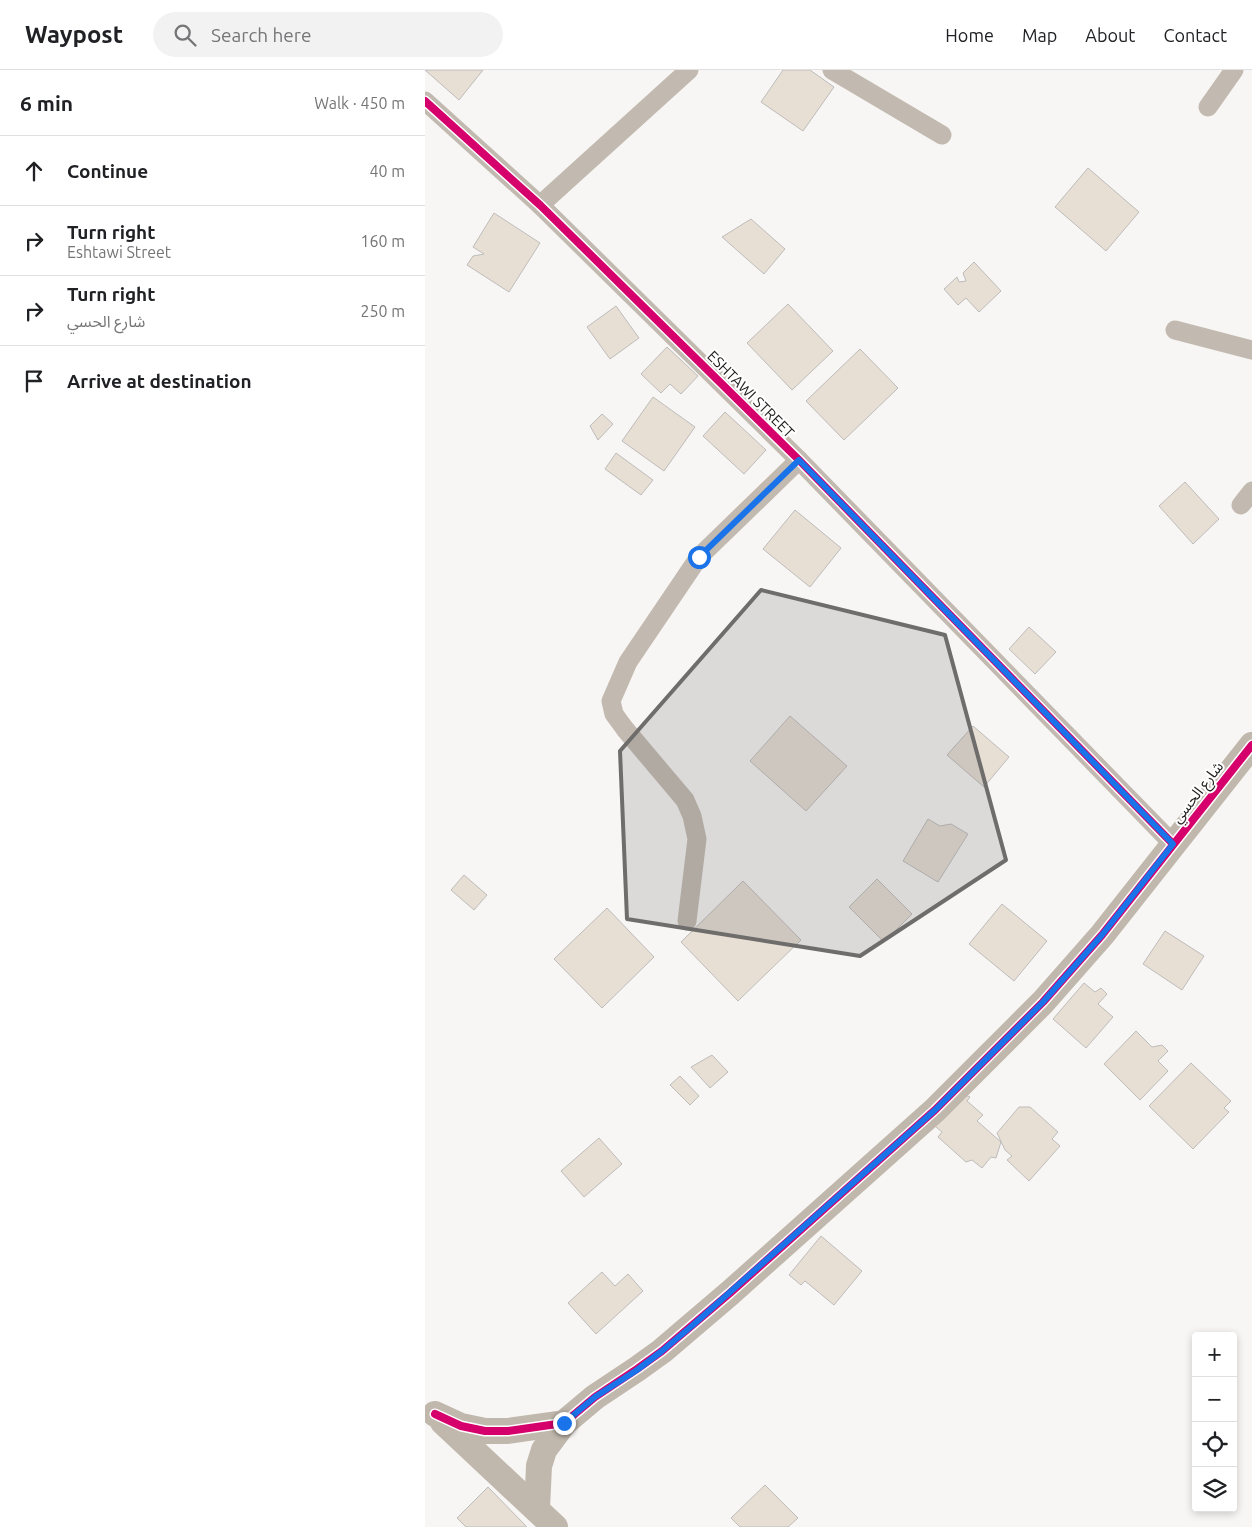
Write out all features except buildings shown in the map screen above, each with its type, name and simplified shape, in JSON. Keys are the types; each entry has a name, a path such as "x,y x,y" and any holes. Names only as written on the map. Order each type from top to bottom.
{"street":[{"path":"540,205 689,70"},
{"path":"831,70 942,135"},
{"path":"1208,107 1234,70"},
{"name":"ESHTAWI STREET","path":"425,101 540,205 799,460 1173,844"},
{"path":"1175,330 1252,350"},
{"path":"687,921 697,839 693,816 685,800 619,722 614,714 611,701 628,662 699,557 799,460"},
{"name":"شارع الحسي","path":"546,1518 539,1466 544,1450 564,1423 595,1397 637,1370 693,1325 935,1110 1043,1002 1102,935 1252,745"},
{"path":"430,1409 461,1426 485,1431 508,1431 564,1423"},
{"path":"430,1409 546,1518"}],"highlighted area":[{"path":"761,590 945,635 1006,860 860,956 627,919 620,751"}],"cycle path":[{"path":"425,101 540,205 799,460 1173,844"},
{"path":"435,1414 461,1426 485,1431 508,1431 564,1423 595,1397 662,1351 730,1293 935,1110 1043,1002 1102,935 1252,745"}],"route":[{"path":"564,1423 595,1397 637,1370 693,1325 935,1110 1043,1002 1102,935 1173,844 799,460 699,557"}]}
